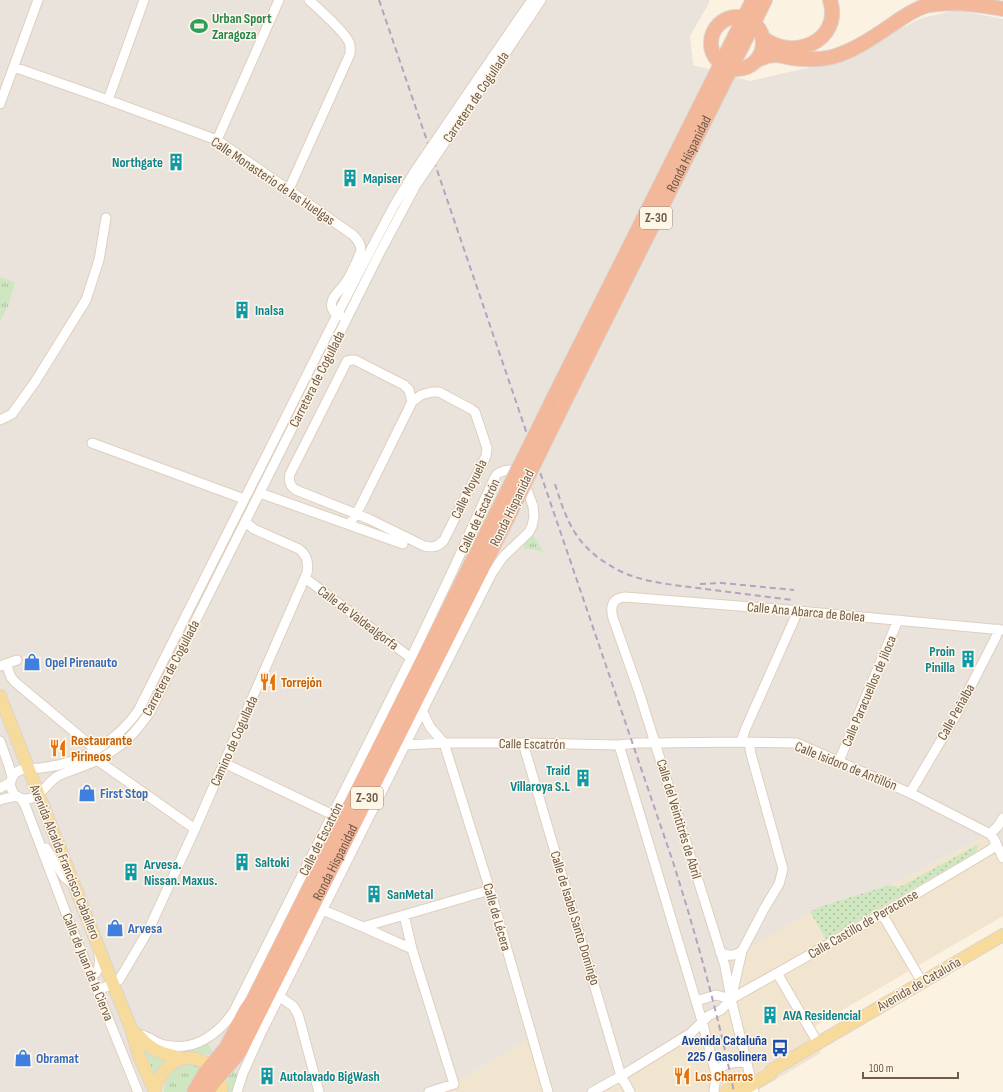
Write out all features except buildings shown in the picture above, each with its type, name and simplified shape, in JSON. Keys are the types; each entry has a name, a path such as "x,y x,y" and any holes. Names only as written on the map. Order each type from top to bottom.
{"highway":[{"name":"Ronda Hispanidad","path":"749,21 753,0"},
{"name":"Ronda Hispanidad","path":"252,1013 253,1000 360,785 504,511 726,65 749,21 765,0"},
{"path":"830,0 832,11 831,22 826,32 817,41 809,45 790,49 775,46 763,38 758,28 749,21 733,18 719,25 713,34 712,50 717,59 726,65 739,68 747,67 764,57 778,55 814,60 839,55 865,42 913,11 925,6 951,2 1003,9"},
{"path":"757,60 762,50 763,38"},
{"name":"Ronda Hispanidad","path":"207,1092 214,1071 226,1048 252,1013 377,779 504,511"},
{"name":"Ronda Hispanidad","path":"194,1092 200,1081 214,1071"}],"main road":[{"name":"Avenida Alcalde Francisco Caballero","path":"0,696 113,984 134,1031 151,1091"},
{"name":"Avenida de Cataluña","path":"740,1092 752,1085 766,1069 772,1070 1003,935"},
{"name":"Avenida Alcalde Francisco Caballero","path":"134,1031 149,1046 165,1054 182,1058"},
{"path":"151,1091 167,1067 182,1058 196,1059 206,1063 214,1071 222,1086 222,1092"},
{"name":"Avenida de Cataluña","path":"726,1092 752,1085"}],"street":[{"path":"0,104 38,0"},
{"path":"108,100 144,0"},
{"path":"217,140 279,0"},
{"path":"289,189 350,54 351,48 343,33 309,0"},
{"name":"Carretera de Cogullada","path":"498,58 532,0"},
{"name":"Carretera de Cogullada","path":"39,794 54,779 109,754 134,733 150,712 349,317 395,204 415,171 541,0"},
{"name":"Calle Monasterio de las Huelgas","path":"14,67 217,140 353,235 358,240 360,251 347,281 334,296 332,303 333,310 337,315"},
{"path":"0,420 12,414 35,382 86,300 98,260 106,218"},
{"name":"Carretera de Cogullada","path":"0,788 11,780 18,771 28,768 42,768 59,765 96,750 116,736 138,711 337,315 374,255"},
{"path":"337,315 349,317"},
{"name":"Calle Moyuela","path":"349,360 355,360 404,385 409,390 412,402 421,395 439,392 471,409 477,416 487,448 486,456 444,540 440,544 430,547 424,546 373,520 292,488 289,478 297,460 345,363 349,360"},
{"path":"349,525 356,514 412,402"},
{"path":"92,443 244,499"},
{"name":"Calle de Escatrón","path":"134,1031 146,1035 154,1042 162,1045 176,1046 194,1044 213,1034 225,1024 234,1011 411,658 454,570 493,481 497,474 503,471 508,470 516,472 522,478 533,506 534,517 532,526 526,536 503,557 492,573 315,924 245,1068 237,1092"},
{"path":"260,493 403,544"},
{"name":"Camino de Cogullada","path":"113,984 119,980 148,931 195,829 305,578 308,563 306,555 303,552 254,529 245,522"},
{"name":"Calle de Valdealgorfa","path":"305,578 411,658"},
{"name":"Calle Ana Abarca de Bolea","path":"612,605 618,599 625,597 1001,629"},
{"name":"Calle del Veintitrés de Abril","path":"612,605 611,613 639,692 720,952 752,1085"},
{"path":"592,1092 691,1033 702,1021 708,1016 721,1010 731,999 742,952 764,909 779,884 784,869 751,754 745,742 745,730 798,611"},
{"name":"Calle Paracuellos de Jiloca","path":"839,761 898,620"},
{"name":"Calle Peñalba","path":"910,793 956,714 1001,629"},
{"path":"18,660 3,665 15,682 96,750"},
{"path":"423,712 430,727 444,743"},
{"path":"0,741 8,763 12,790 19,797"},
{"name":"Calle Escatrón","path":"405,745 444,743 619,745"},
{"name":"Calle de Lécera","path":"444,743 490,890 548,1092"},
{"name":"Calle de Isabel Santo Domingo","path":"523,743 621,1076 630,1092"},
{"name":"Calle Isidoro de Antillón","path":"619,745 638,743 797,743 910,793 990,834"},
{"path":"619,745 702,1021 716,1074 714,1092"},
{"path":"97,760 195,829"},
{"path":"224,763 333,815"},
{"name":"Calle de Escatrón","path":"340,874 351,840 371,799 377,779"},
{"name":"Ronda Hispanidad","path":"304,870 317,856 347,800 360,785"},
{"path":"0,800 19,797 28,799 39,794"},
{"name":"Calle de Juan de la Cierva","path":"19,797 25,805 69,921 138,1092"},
{"path":"1003,818 990,834 1003,858"},
{"path":"35,832 64,877 75,886"},
{"name":"Calle Castillo de Peracense","path":"731,999 882,914 996,847"},
{"path":"363,927 490,890"},
{"path":"323,910 412,949"},
{"path":"882,914 922,982"},
{"path":"404,915 412,949 454,1084 429,1092"},
{"name":"Ronda Hispanidad","path":"252,1013 279,986 300,944 315,924"},
{"path":"92,976 98,969 100,962 97,943"},
{"path":"720,952 725,955 734,956 742,952"},
{"name":"Calle de Escatrón","path":"252,1013 254,980 258,965"},
{"path":"777,973 818,1043"},
{"path":"98,990 113,984"},
{"path":"696,1001 716,995 731,999"},
{"path":"280,998 293,1006 298,1014 319,1092"},
{"path":"716,1074 720,1068 731,1064 741,1061 747,1063"}],"shaded area":[{"path":"0,0 709,0 709,3 690,36 693,65 750,81 844,61 891,33 922,18 957,10 1003,19 1003,860 990,834 890,885 822,906 743,951 731,999 702,1021 592,1092 549,1092 532,1037 454,1084 429,1092 0,1092"},
{"path":"990,834 1003,860 1003,916 810,1029 821,1053 755,1092 592,1092 742,951 822,906 890,885"},
{"path":"532,1037 549,1092 429,1092 454,1084"}],"green space":[{"path":"0,277 15,282 9,304 0,321"},
{"path":"532,533 543,552 533,549 525,549 522,543"},
{"path":"979,844 976,852 826,939 810,912 822,906 890,885 898,888"},
{"path":"207,1042 213,1053 177,1052 168,1049"},
{"path":"139,1043 166,1060 155,1074 146,1055 142,1053"},
{"path":"190,1064 202,1067 187,1092 164,1092 168,1076 179,1067"},
{"path":"231,1068 239,1075 233,1092 228,1092 228,1077"}],"railway":[{"path":"379,0 673,862 706,976 734,1092"},
{"path":"555,484 568,520 580,540 596,556 622,572 637,578 663,583 792,600"},
{"path":"700,584 722,583 794,590"}],"place":[{"name":"Urban Sport Zaragoza","path":"199,26"},
{"name":"Northgate","path":"176,162"},
{"name":"Mapiser","path":"350,178"},
{"name":"Inalsa","path":"242,310"},
{"name":"Proin Pinilla","path":"968,659"},
{"name":"Opel Pirenauto","path":"32,662"},
{"name":"Torrejón","path":"268,682"},
{"name":"Restaurante Pirineos","path":"58,748"},
{"name":"Traid Villaroya S.L","path":"583,778"},
{"name":"First Stop","path":"87,793"},
{"name":"Saltoki","path":"242,862"},
{"name":"Arvesa. Nissan. Maxus.","path":"131,872"},
{"name":"SanMetal","path":"374,894"},
{"name":"Arvesa","path":"115,928"},
{"name":"AVA Residencial","path":"770,1015"},
{"name":"Avenida Cataluña 225 / Gasolinera","path":"780,1048"},
{"name":"Obramat","path":"23,1058"},
{"name":"Autolavado BigWash","path":"267,1076"},
{"name":"Los Charros","path":"682,1076"}]}
